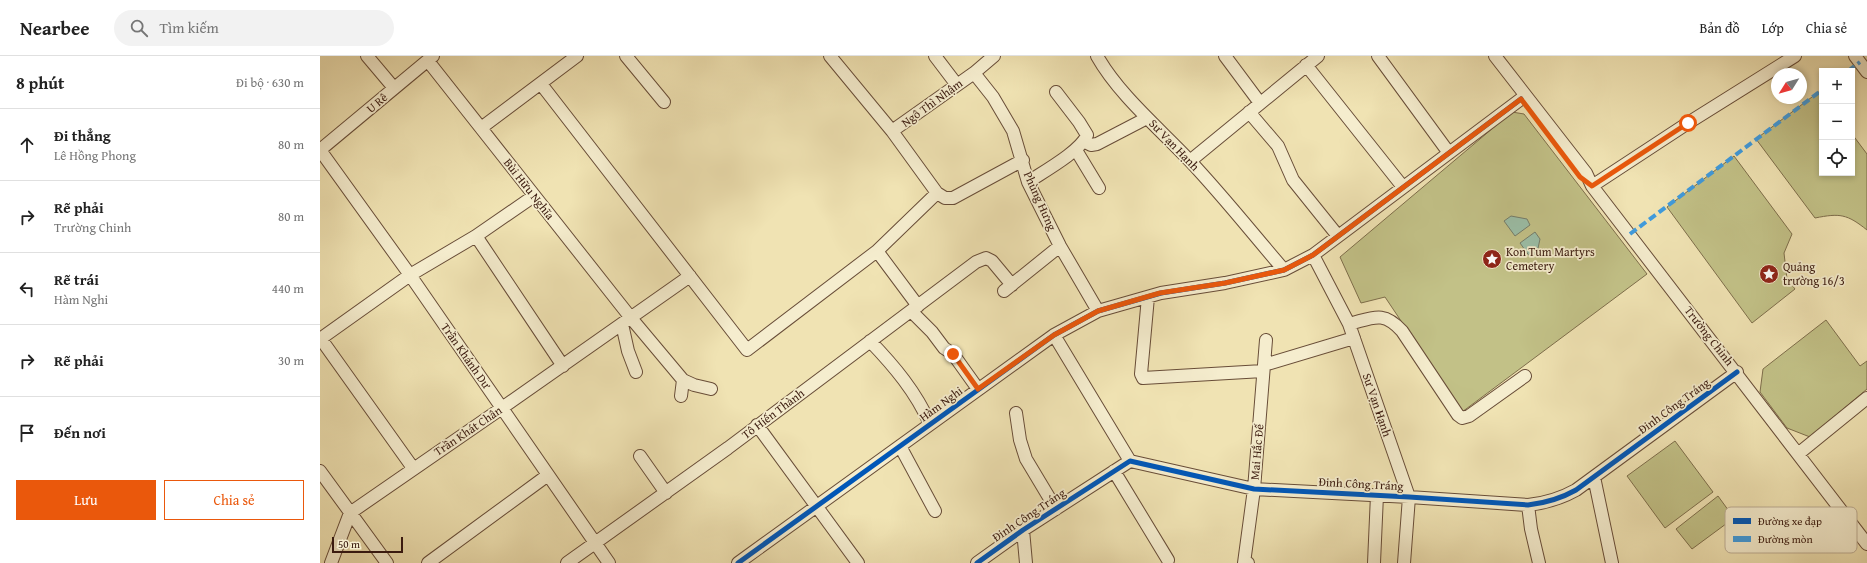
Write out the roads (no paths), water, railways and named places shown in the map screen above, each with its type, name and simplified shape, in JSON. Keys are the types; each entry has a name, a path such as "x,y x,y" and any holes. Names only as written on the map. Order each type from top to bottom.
{"street":[{"path":"367,56 394,88"},
{"path":"481,128 577,56"},
{"path":"626,56 664,102"},
{"name":"Ngô Thì Nhậm","path":"830,56 892,131 974,73"},
{"path":"935,56 957,85"},
{"path":"974,73 994,56"},
{"name":"Sư Vạn Hạnh","path":"1097,56 1114,79 1147,118 1190,161 1284,270"},
{"path":"1225,56 1260,103"},
{"path":"1190,161 1318,56"},
{"path":"1378,56 1450,152"},
{"name":"Trường Chinh","path":"1487,56 1580,177 1592,186"},
{"name":"Trường Chinh","path":"1495,56 1586,173 1592,186 1737,372 1839,507"},
{"path":"1592,186 1688,123 1795,56"},
{"path":"1855,56 1867,72"},
{"name":"U Rê","path":"320,150 431,58"},
{"name":"Bùi Hữu Nghĩa","path":"431,58 481,128 534,196 626,321 683,380"},
{"path":"1306,65 1403,187"},
{"name":"Phùng Hưng","path":"974,73 993,98 1014,131 1028,182 1060,246 1098,311"},
{"path":"541,84 747,350 877,251 937,193"},
{"path":"1028,182 1080,146 1087,135 1056,92"},
{"name":"Hàm Nghi","path":"738,563 1054,335 1098,311 1183,288 1225,283 1284,270 1313,255 1521,99"},
{"path":"1249,112 1278,146 1294,180 1338,236"},
{"path":"1080,146 1097,144 1147,118"},
{"path":"892,131 937,193 945,198 953,198 1023,160"},
{"path":"1080,146 1099,188"},
{"name":"Trần Khánh Dư","path":"320,150 410,275 609,563"},
{"path":"413,468 320,339 410,275 476,236 534,196"},
{"path":"476,236 563,366"},
{"name":"Tô Hiến Thành","path":"567,563 666,493 976,262 986,258 992,261 1008,288 1060,246"},
{"path":"877,251 914,308 944,348 953,354 978,389"},
{"name":"Sư Vạn Hạnh","path":"1313,255 1349,324 1409,496 1404,563"},
{"name":"Trần Khát Chân","path":"350,513 413,468 563,366 690,276"},
{"path":"1148,297 1141,374 1143,378 1264,368 1354,338"},
{"path":"1349,324 1381,316 1392,320 1402,331 1458,415 1462,418 1469,416 1525,376"},
{"path":"626,321 628,351 636,372"},
{"path":"1054,335 1130,461"},
{"name":"Mai Hắc Đế","path":"1244,563 1254,489 1266,340"},
{"path":"870,341 900,374 917,397 930,424"},
{"name":"Đinh Công Tráng","path":"977,563 1024,530 1130,461 1254,489 1409,496 1528,505 1563,498 1737,372"},
{"path":"681,396 683,380 694,385 711,389"},
{"path":"1798,454 1867,398"},
{"path":"1016,413 1020,440 1026,459 1056,509"},
{"path":"757,425 858,563"},
{"path":"900,446 935,511"},
{"path":"640,456 666,493"},
{"path":"320,471 387,563"},
{"path":"1114,471 1168,560"},
{"path":"428,563 548,475"},
{"path":"1594,477 1612,563"},
{"path":"1374,563 1377,495"},
{"path":"1528,505 1531,529 1539,563"},
{"path":"331,563 350,513"},
{"path":"1024,530 1026,563"},
{"name":"Trường Chinh","path":"1857,531 1867,544"}],"place":[{"name":"Kon Tum Martyrs Cemetery","path":"1492,259"},
{"name":"Quảng trường 16/3","path":"1769,274"}]}
